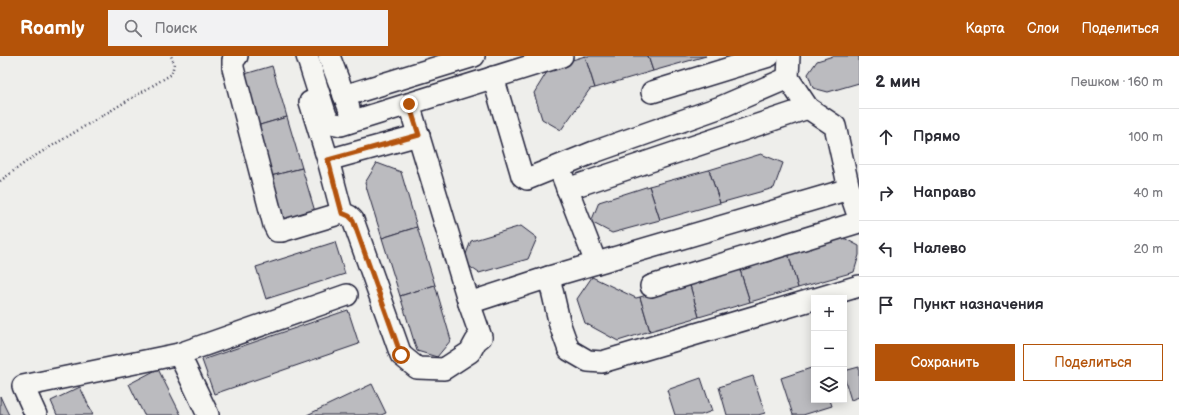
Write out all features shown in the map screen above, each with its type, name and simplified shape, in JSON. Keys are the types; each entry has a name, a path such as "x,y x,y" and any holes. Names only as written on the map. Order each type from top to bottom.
{"street":[{"path":"237,56 233,60 233,68 274,225 277,231 282,231 342,213 349,216 353,220 401,355 417,368 444,369 470,352 476,341 481,337 469,303 409,104"},
{"path":"295,56 328,160 342,213"},
{"path":"306,56 326,116 331,123 341,125 562,56"},
{"path":"329,56 349,94 354,121"},
{"path":"349,94 474,56"},
{"path":"652,92 769,56"},
{"path":"790,56 788,78 808,108 835,126 849,189 859,218"},
{"path":"493,77 522,176 527,179 594,152 721,107 788,78"},
{"path":"567,189 808,108"},
{"path":"328,160 419,135"},
{"path":"559,167 596,263"},
{"path":"469,303 549,277 849,189"},
{"path":"651,286 859,222"},
{"path":"549,277 560,325 569,350 588,361 602,362 811,300"},
{"path":"829,295 859,286"},
{"path":"36,415 23,386 180,354 347,295"},
{"path":"180,354 208,415"}],"path":[{"path":"0,181 30,159 172,74 174,63 171,56"}],"building":[{"path":"585,56 595,88 590,89 561,130 542,119 534,93 550,67"},
{"path":"585,56 648,56 653,71 595,88"},
{"path":"648,56 706,56 653,71"},
{"path":"833,56 859,56 859,83 828,92 813,88 808,74 817,61"},
{"path":"272,66 287,117 253,127 238,76"},
{"path":"287,117 302,168 267,177 253,127"},
{"path":"761,154 783,163 774,188 720,203 709,170"},
{"path":"377,163 401,172 417,227 382,238 365,183"},
{"path":"302,168 316,215 281,225 267,177"},
{"path":"709,170 720,203 660,220 649,186"},
{"path":"649,186 660,220 612,233 591,222 599,202"},
{"path":"521,226 537,238 528,259 479,273 463,262 471,241"},
{"path":"417,227 435,285 400,296 382,238"},
{"path":"842,237 859,246 859,255 854,272 798,288 788,253"},
{"path":"335,242 345,274 266,299 256,267"},
{"path":"788,253 798,288 750,302 739,267"},
{"path":"739,267 750,302 699,317 689,282"},
{"path":"592,277 636,298 640,297 650,331 618,341 585,323 577,299"},
{"path":"689,282 699,317 650,331 640,297"},
{"path":"435,285 451,340 437,357 417,351 400,296"},
{"path":"348,310 359,344 214,394 202,360"},
{"path":"859,367 859,397 851,400 847,387 847,370"},
{"path":"811,368 811,403 831,403 832,406 803,415 793,415 781,378"},
{"path":"158,369 181,415 144,415 129,384"},
{"path":"753,376 765,413 758,415 727,415 719,387"},
{"path":"701,378 712,411 701,415 675,415 667,390"},
{"path":"372,384 386,413 381,415 307,415"},
{"path":"80,387 93,415 57,415 51,401"},
{"path":"0,396 5,407 9,415 0,415"}],"route":[{"path":"401,355 353,220 349,216 342,213 328,160 419,135 409,104"}]}
